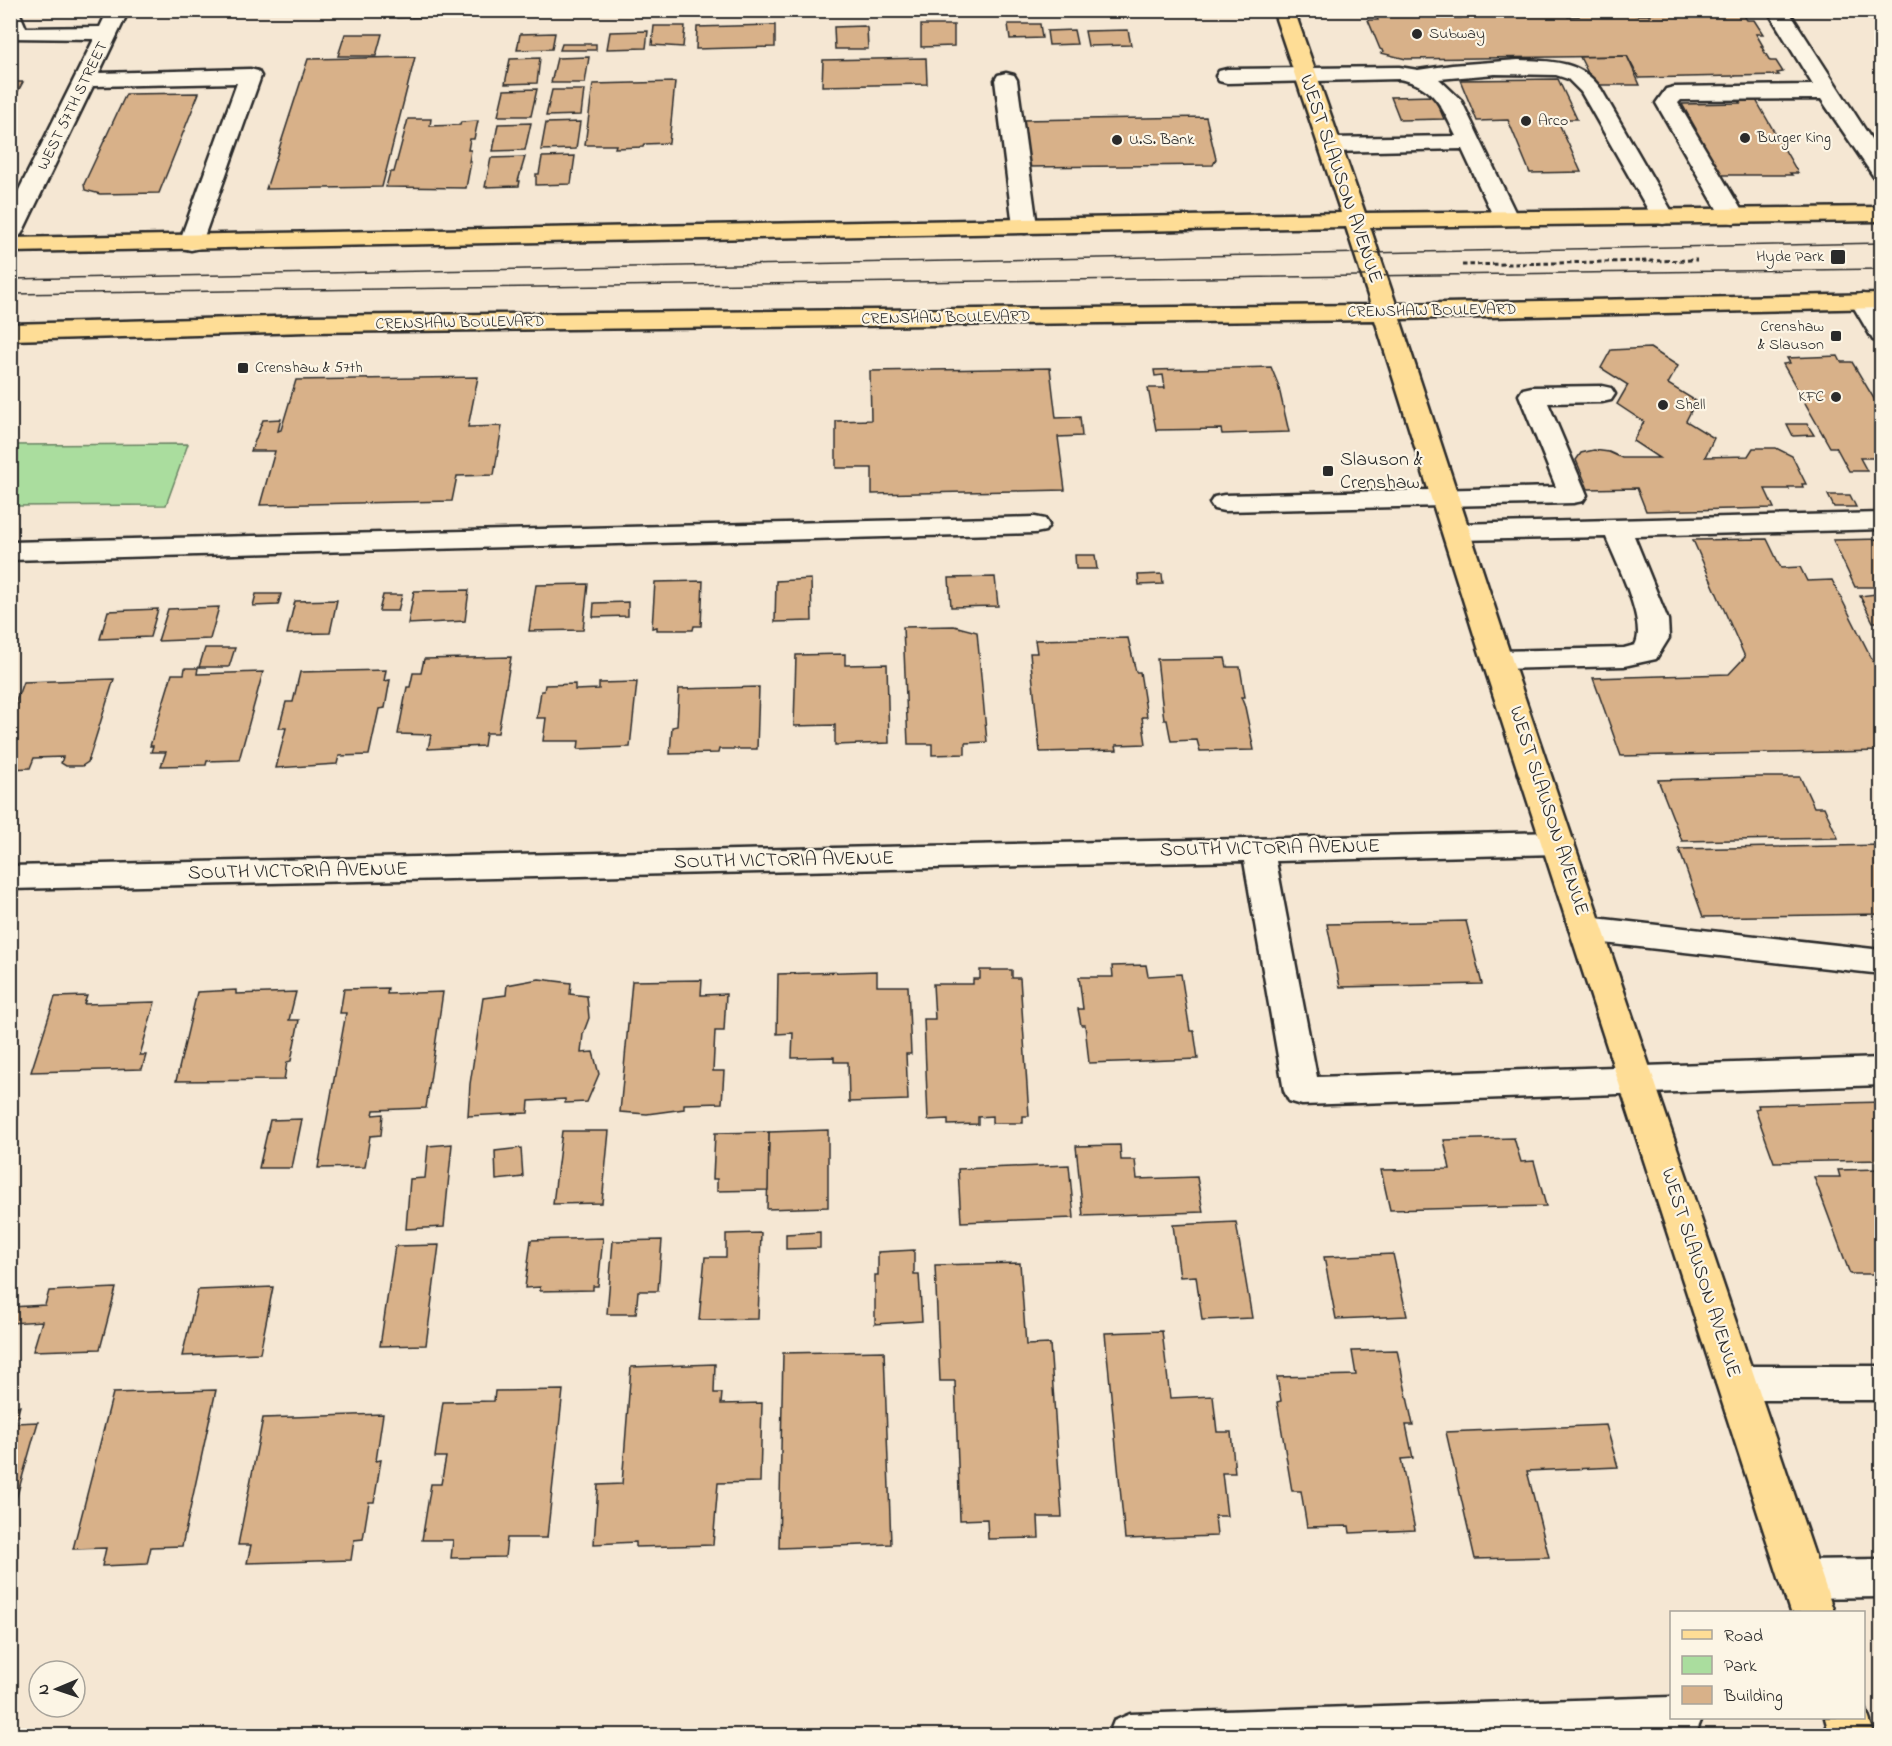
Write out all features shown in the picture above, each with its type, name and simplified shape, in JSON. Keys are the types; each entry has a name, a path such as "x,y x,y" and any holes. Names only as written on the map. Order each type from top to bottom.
{"main road":[{"name":"WEST SLAUSON AVENUE","path":"1283,10 1356,220 1497,660 1807,1596"},
{"path":"10,245 1356,220 1881,214"},
{"name":"CRENSHAW BOULEVARD","path":"10,332 308,324 1385,312 1872,301"},
{"path":"1847,1719 1853,1736"}],"street":[{"name":"WEST 57TH STREET","path":"10,233 87,80 119,10"},
{"path":"1777,10 1881,172"},
{"path":"12,18 18,34 109,33"},
{"path":"1227,76 1399,73 1420,76 1450,70 1534,68 1569,72 1580,77 1590,89 1663,217"},
{"path":"87,80 250,76 191,243"},
{"path":"1420,76 1436,85 1450,100 1506,218"},
{"path":"1006,80 1025,226"},
{"path":"1733,216 1667,103 1674,94 1830,92"},
{"path":"1329,145 1471,142"},
{"path":"1872,301 1881,335"},
{"path":"1224,502 1573,495 1532,395 1602,394"},
{"path":"1457,532 1881,521"},
{"path":"10,552 1035,525"},
{"path":"1497,660 1624,657 1646,652 1654,638 1653,620 1617,528"},
{"name":"SOUTH VICTORIA AVENUE","path":"10,878 1558,843"},
{"path":"1258,850 1302,1091 1881,1071"},
{"path":"1586,929 1881,962"},
{"path":"1736,1383 1881,1383"},
{"path":"1807,1596 1881,1578"},
{"path":"1130,1736 1670,1718"}],"path":[{"path":"1460,259 1464,272"},
{"path":"1462,265 1697,260"}],"green space":[{"path":"188,444 166,505 11,506 11,445"}],"building":[{"path":"364,10 430,10 428,17 397,18 398,12"},
{"path":"639,10 682,10 682,13 639,13"},
{"path":"786,10 829,10 828,14 786,15"},
{"path":"1729,12 1743,14 1747,20 1754,20 1763,34 1756,34 1763,46 1761,46 1770,61 1776,61 1783,72 1777,73 1779,75 1639,78 1627,56 1406,59 1381,53 1384,51 1380,49 1368,20 1378,20 1377,17 1461,18 1460,16 1515,14 1516,17 1528,17 1526,14 1566,14 1568,17 1579,16 1578,14 1650,15 1648,13"},
{"path":"1008,24 1040,24 1042,38 1010,39"},
{"path":"775,25 775,47 696,49 697,27"},
{"path":"921,25 954,25 954,46 921,47"},
{"path":"654,26 685,26 683,47 652,45"},
{"path":"864,26 867,28 868,49 835,49 834,27"},
{"path":"1074,30 1077,44 1049,45 1047,31"},
{"path":"1128,30 1131,45 1088,46 1085,31"},
{"path":"648,31 646,48 607,49 610,32"},
{"path":"555,33 552,49 517,50 520,34"},
{"path":"345,34 382,34 376,56 338,56"},
{"path":"562,44 596,44 596,50 560,50"},
{"path":"1627,56 1640,85 1594,85 1580,57"},
{"path":"415,57 382,187 266,189 308,59"},
{"path":"589,57 585,83 551,83 557,58"},
{"path":"540,58 537,83 505,84 510,59"},
{"path":"926,58 927,84 822,86 823,60"},
{"path":"1558,79 1577,119 1557,119 1581,172 1530,173 1508,120 1477,121 1460,80"},
{"path":"10,82 23,82 10,106"},
{"path":"675,82 669,143 615,148 616,145 585,145 593,84"},
{"path":"537,89 531,116 498,116 504,90"},
{"path":"552,90 584,90 581,115 546,116"},
{"path":"199,93 159,193 100,194 85,190 84,184 126,94"},
{"path":"1434,96 1444,119 1400,120 1391,97"},
{"path":"1756,100 1798,173 1790,173 1792,175 1719,175 1692,129 1696,129 1682,104 1740,103 1738,101"},
{"name":"U.S. Bank","path":"1206,117 1216,159 1213,165 1027,167 1021,120"},
{"path":"408,119 431,119 430,126 460,125 461,122 478,121 474,139 470,139 468,150 471,150 469,162 471,162 466,188 386,187 390,172 394,172"},
{"path":"580,122 576,149 541,150 546,123"},
{"path":"531,123 525,150 493,151 498,124"},
{"path":"575,156 571,184 536,185 536,174 539,174 542,157"},
{"path":"525,157 518,181 520,181 519,186 485,187 491,158"},
{"path":"1650,348 1678,366 1668,384 1696,401 1686,421 1714,438 1705,457 1748,456 1753,448 1776,448 1792,456 1806,484 1802,484 1803,487 1788,487 1789,489 1765,489 1774,508 1646,511 1637,488 1588,489 1576,460 1581,453 1594,450 1609,452 1622,458 1659,458 1633,441 1644,422 1617,404 1628,385 1601,368 1611,350"},
{"path":"1838,356 1841,362 1852,362 1882,412 1882,415 1877,415 1882,424 1882,458 1860,458 1867,471 1849,471 1836,447 1830,447 1783,364 1790,363 1787,358"},
{"path":"1271,367 1278,384 1289,432 1222,434 1221,429 1156,430 1148,388 1165,388 1163,375 1155,376 1154,370"},
{"path":"1050,368 1056,418 1080,417 1082,436 1058,437 1065,490 872,494 872,468 836,468 836,421 871,420 870,371"},
{"path":"478,377 468,427 502,426 494,475 457,476 452,501 260,505 275,451 251,451 263,420 281,419 278,431 281,430 296,380"},
{"path":"1787,424 1807,424 1814,435 1793,436"},
{"path":"1828,495 1850,495 1856,507 1834,507"},
{"path":"1767,539 1781,568 1800,567 1807,581 1832,580 1882,679 1882,751 1621,756 1593,678 1729,674 1745,657 1693,540"},
{"path":"1882,539 1882,587 1855,587 1833,540"},
{"path":"1075,555 1095,555 1097,569 1076,569"},
{"path":"1162,574 1163,584 1139,585 1138,575"},
{"path":"995,577 998,606 951,607 949,578"},
{"path":"811,579 812,621 775,622 776,581"},
{"path":"703,581 701,626 694,626 693,630 652,628 655,582"},
{"path":"588,584 583,630 529,631 536,585"},
{"path":"469,590 465,621 408,624 414,591"},
{"path":"256,594 281,594 278,605 253,606"},
{"path":"1882,594 1882,622 1873,622 1860,596"},
{"path":"383,595 402,595 398,611 379,611"},
{"path":"337,600 330,633 287,634 295,601"},
{"path":"628,602 628,616 593,617 594,603"},
{"path":"219,607 210,639 158,641 168,609"},
{"path":"158,609 150,637 100,639 108,611"},
{"path":"954,626 977,632 987,742 965,743 965,754 932,755 932,744 908,744 903,627"},
{"path":"1128,638 1136,672 1140,672 1147,717 1142,717 1146,744 1116,745 1117,750 1040,752 1030,653 1037,653 1035,640"},
{"path":"205,648 235,648 229,667 199,667"},
{"path":"845,654 845,665 887,664 889,743 835,745 835,725 794,726 796,655"},
{"path":"511,657 498,733 486,733 484,746 428,749 431,735 398,734 407,687 410,687 413,673 421,673 424,659"},
{"path":"1225,658 1227,667 1240,667 1245,697 1241,697 1254,750 1200,751 1197,740 1171,741 1167,720 1164,720 1157,659"},
{"path":"185,668 198,668 197,674 263,672 239,760 207,761 206,765 161,766 166,752 151,752 153,746 150,746 172,674 184,674"},
{"path":"386,670 384,681 390,680 385,708 379,709 369,755 339,756 337,764 276,768 286,728 279,728 286,702 293,702 300,672"},
{"path":"114,679 88,762 82,766 66,766 61,763 63,757 34,758 30,768 10,769 10,718 23,682"},
{"path":"637,682 630,747 578,749 579,741 543,741 546,718 537,718 541,691 544,691 545,685 575,684 575,690 599,689 599,683"},
{"path":"759,687 757,749 719,749 718,753 670,754 672,727 677,726 679,689"},
{"path":"1800,777 1814,807 1824,807 1838,838 1682,841 1658,780"},
{"path":"1882,845 1882,914 1703,917 1679,849"},
{"path":"1466,921 1482,984 1340,987 1327,924"},
{"path":"1146,965 1148,976 1181,974 1190,1031 1194,1031 1198,1059 1089,1063 1085,1025 1081,1025 1078,1009 1083,1009 1079,977 1113,977 1112,966"},
{"path":"980,970 1012,970 1012,978 1020,978 1029,1116 1023,1116 1023,1123 992,1123 992,1116 978,1117 978,1124 948,1125 948,1119 928,1120 924,1019 935,1019 933,984 973,984 973,979 980,979"},
{"path":"877,971 877,986 908,986 911,1054 906,1054 908,1100 849,1102 848,1062 834,1062 834,1057 792,1058 793,1033 777,1034 778,974"},
{"path":"539,979 571,983 570,994 587,996 589,1018 583,1034 581,1053 593,1052 599,1074 587,1102 565,1103 565,1099 529,1101 528,1113 468,1116 470,1084 483,998 506,995 507,985"},
{"path":"702,980 701,995 726,994 724,1031 715,1031 713,1071 724,1071 722,1103 684,1104 684,1109 647,1114 620,1112 632,981"},
{"path":"388,988 387,994 443,992 426,1108 374,1110 373,1115 383,1114 381,1135 370,1136 365,1167 318,1168 346,1013 340,1013 344,989"},
{"path":"236,990 236,994 296,992 289,1020 299,1020 291,1061 287,1062 284,1080 176,1081 197,992"},
{"path":"87,996 84,1004 155,1002 140,1055 146,1055 142,1069 31,1072 55,997"},
{"path":"1882,1102 1882,1160 1774,1162 1755,1109 1759,1108 1758,1105"},
{"path":"302,1119 292,1168 259,1168 270,1120"},
{"path":"828,1130 828,1207 767,1209 769,1132"},
{"path":"562,1131 609,1131 602,1203 553,1204"},
{"path":"769,1132 768,1190 717,1191 717,1179 713,1179 715,1133"},
{"path":"1514,1138 1521,1162 1534,1161 1546,1206 1390,1210 1381,1170 1450,1169 1444,1140"},
{"path":"452,1144 444,1227 406,1229 410,1179 425,1178 428,1146"},
{"path":"1120,1145 1121,1160 1135,1160 1137,1179 1197,1177 1203,1212 1083,1216 1076,1146"},
{"path":"521,1148 523,1177 496,1180 495,1151"},
{"path":"1069,1165 1074,1218 961,1222 958,1169"},
{"path":"1882,1169 1882,1274 1850,1274 1814,1177 1840,1177 1838,1170"},
{"path":"1236,1222 1252,1318 1202,1320 1196,1276 1180,1277 1173,1225"},
{"path":"820,1232 820,1248 786,1249 786,1234"},
{"path":"761,1233 758,1319 699,1320 705,1257 726,1257 726,1234"},
{"path":"603,1238 598,1286 593,1286 593,1290 540,1291 540,1287 525,1288 531,1240"},
{"path":"662,1240 658,1291 638,1291 636,1314 607,1314 613,1241"},
{"path":"439,1245 426,1345 380,1346 395,1246"},
{"path":"914,1250 914,1274 919,1274 922,1321 875,1324 875,1275 878,1275 878,1252"},
{"path":"1393,1254 1407,1316 1336,1319 1324,1257"},
{"path":"1020,1263 1026,1345 1050,1344 1062,1517 1038,1517 1039,1538 988,1539 987,1519 960,1520 955,1381 940,1381 935,1265"},
{"path":"273,1287 260,1353 182,1356 198,1290"},
{"path":"116,1288 100,1349 33,1351 42,1321 10,1323 11,1307 45,1305 49,1291"},
{"path":"1162,1331 1170,1398 1213,1396 1217,1432 1231,1432 1235,1473 1222,1473 1227,1516 1215,1516 1217,1536 1125,1539 1105,1333"},
{"path":"1397,1350 1413,1425 1406,1425 1413,1458 1401,1459 1415,1530 1350,1533 1349,1526 1307,1527 1301,1491 1292,1491 1277,1402 1281,1401 1277,1377 1356,1375 1352,1351"},
{"path":"884,1351 891,1544 779,1548 783,1353"},
{"path":"715,1364 714,1393 722,1393 721,1404 762,1403 760,1482 718,1483 713,1545 636,1547 636,1542 594,1544 598,1485 622,1484 631,1367"},
{"path":"216,1390 182,1546 151,1547 147,1564 102,1566 106,1548 73,1549 113,1393"},
{"path":"563,1390 547,1538 507,1538 505,1557 451,1558 453,1540 422,1540 431,1484 441,1484 446,1457 435,1457 443,1402 494,1401 495,1391"},
{"path":"10,1406 20,1406 15,1423 38,1422 10,1520"},
{"path":"383,1414 376,1461 381,1460 374,1502 369,1502 363,1539 354,1540 351,1560 247,1563 251,1545 238,1545 263,1418"},
{"path":"1606,1425 1618,1467 1527,1471 1549,1557 1475,1559 1446,1432"}],"tram line":[{"path":"10,279 1882,243"},
{"path":"10,294 1882,269"}],"place":[{"name":"Subway","path":"1417,34"},
{"name":"Arco","path":"1526,121"},
{"name":"Burger King","path":"1745,138"},
{"name":"U.S. Bank","path":"1117,140"},
{"name":"Hyde Park","path":"1838,257"},
{"name":"Crenshaw & Slauson","path":"1836,336"},
{"name":"Crenshaw & 57th","path":"243,368"},
{"name":"KFC","path":"1836,397"},
{"name":"Shell","path":"1663,405"},
{"name":"Slauson & Crenshaw","path":"1328,471"}]}
